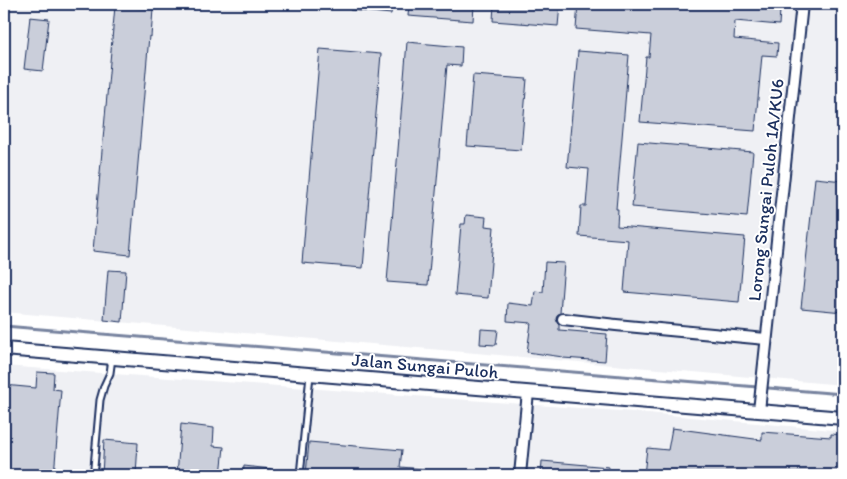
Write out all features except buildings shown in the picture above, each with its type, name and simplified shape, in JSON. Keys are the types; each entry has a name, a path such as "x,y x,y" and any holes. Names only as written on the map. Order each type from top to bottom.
{"street":[{"name":"Lorong Sungai Puloh 1A/KU6","path":"759,411 802,4"},
{"path":"563,319 766,339"},
{"name":"Jalan Sungai Puloh","path":"4,349 843,418"},
{"path":"520,475 528,392"}],"lane":[{"path":"94,467 100,400 110,373 112,358"},
{"path":"300,475 310,374"}],"shaded area":[{"path":"4,4 843,4 843,385 4,312"},
{"path":"4,366 647,413 843,431 843,475 4,475"}],"waterway":[{"path":"4,326 843,394"}]}
